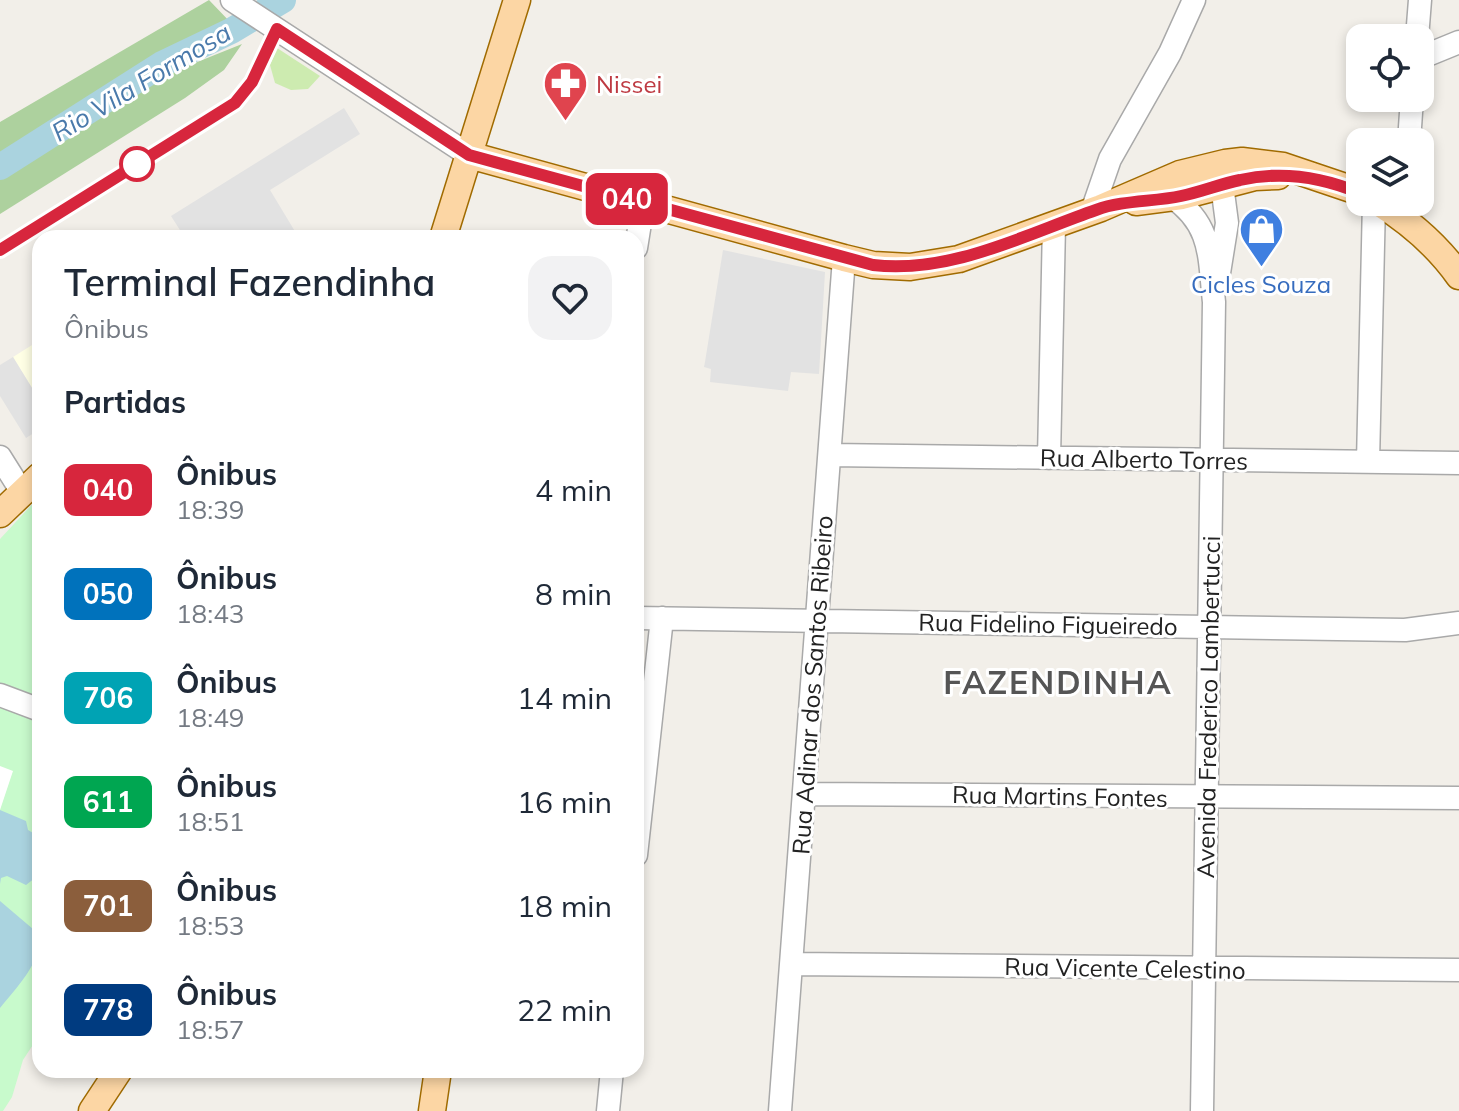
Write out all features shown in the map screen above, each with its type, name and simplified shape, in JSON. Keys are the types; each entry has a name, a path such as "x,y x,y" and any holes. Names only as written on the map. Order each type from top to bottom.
{"main road":[{"path":"443,230 517,0"},
{"path":"469,155 844,258 891,267 934,265 959,259 1096,210 1176,186 1222,185 1267,176 1325,180"},
{"path":"1176,186 1205,167 1242,161 1283,166 1346,187"},
{"path":"1408,216 1459,276"},
{"path":"0,514 31,484"},
{"path":"92,1111 114,1078"},
{"path":"432,1111 437,1078"}],"street":[{"path":"1096,210 1110,159 1170,53 1194,0"},
{"path":"1418,24 1420,0"},
{"path":"237,3 469,155"},
{"path":"1434,52 1459,42"},
{"name":"Avenida Frederico Lambertucci","path":"1214,302 1227,223 1222,185"},
{"name":"Avenida Frederico Lambertucci","path":"1176,186 1202,227 1214,302 1202,1111"},
{"path":"639,230 643,204"},
{"path":"1368,462 1376,216"},
{"path":"1049,458 1054,225"},
{"name":"Rua Adinar dos Santos Ribeiro","path":"780,1111 844,258"},
{"name":"Rua Alberto Torres","path":"830,455 1459,463"},
{"path":"0,457 31,484"},
{"name":"Rua Fidelino Figueiredo","path":"644,618 1405,630 1459,623"},
{"path":"644,782 662,618"},
{"path":"0,695 32,707"},
{"name":"Rua Martins Fontes","path":"804,794 1459,798"},
{"name":"Rua Vicente Celestino","path":"791,964 1459,970"},
{"path":"608,1111 611,1078"}],"shaded area":[{"path":"344,108 360,134 270,190 294,230 180,230 171,216"},
{"path":"723,250 825,272 819,374 791,372 788,391 710,382 711,369 704,367"},
{"path":"32,345 32,388 13,357"},
{"path":"13,357 32,388 32,434 26,438 0,396 0,365"}],"green space":[{"path":"209,0 232,24 101,90 0,159 0,122"},
{"path":"242,44 224,70 185,98 0,214 0,174 170,73"},
{"path":"277,48 320,76 308,89 291,90 275,83 270,65"},
{"path":"32,505 32,1046 23,1060 12,1097 3,1111 0,1111 0,539"}],"water":[{"path":"0,810 26,821 28,830 32,832 32,880 26,885 7,876 1,878 0,884"},
{"path":"0,901 32,928 32,965 0,1008"}],"pier":[{"path":"0,766 13,771 0,810"}],"waterway":[{"name":"Rio Vila Formosa","path":"0,167 162,64 231,31 283,0"}],"bus line":[{"name":"040","path":"0,250 235,103 252,82 277,29 469,155 873,265 934,265 983,251 1101,208 1182,196 1255,177 1325,180 1346,187"}],"place":[{"name":"Nissei","path":"565,123"},
{"name":"Cicles Souza","path":"1261,269"}],"district":[{"name":"FAZENDINHA","path":"1058,682"}]}
